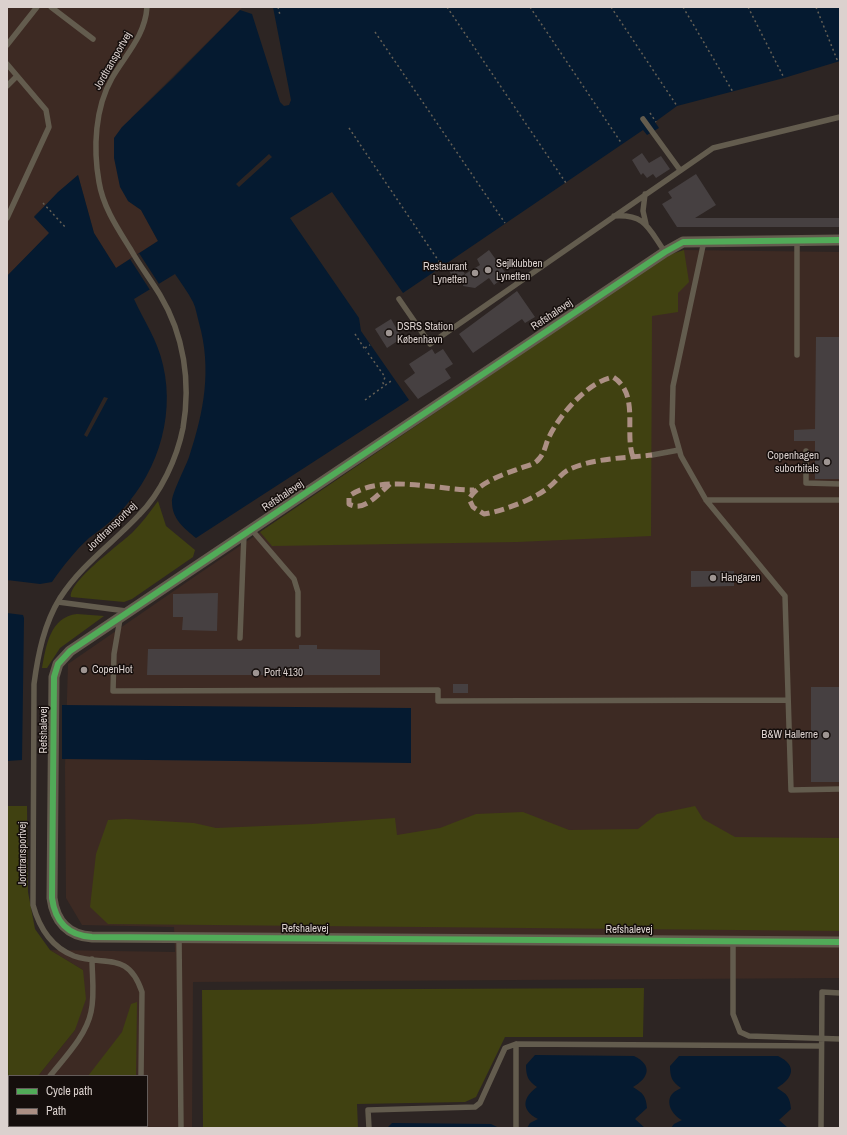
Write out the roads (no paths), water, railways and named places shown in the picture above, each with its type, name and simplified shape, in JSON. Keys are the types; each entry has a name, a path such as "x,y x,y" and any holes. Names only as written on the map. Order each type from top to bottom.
{"street":[{"name":"Refshalevej","path":"840,240 683,242 665,252 70,651 58,664 54,677 53,909 57,919 64,927 81,936 179,938 840,942"}],"lane":[{"path":"7,45 37,7"},
{"path":"52,7 93,39"},
{"name":"Jordtransportvej","path":"141,1075 142,992 138,980 130,970 121,964 108,960 74,956 53,943 38,922 33,905 34,684 37,658 43,634 58,602 72,580 149,504 170,469 179,444 186,396 185,369 180,340 169,312 109,212 99,183 96,147 101,101 112,78 139,38 146,18 147,7"},
{"path":"7,64 46,110 49,127 7,218"},
{"path":"7,86 17,76"},
{"path":"400,299 430,344 713,148 840,116"},
{"path":"643,120 680,170"},
{"path":"645,194 643,211 646,225"},
{"path":"614,216 631,216 639,218 646,225 665,252"},
{"path":"797,240 797,355"},
{"path":"704,241 673,386 672,424 681,456 706,500 785,596 790,790 840,789"},
{"path":"652,455 680,450"},
{"path":"806,451 806,483 840,484"},
{"path":"706,500 840,500"},
{"path":"248,532 294,579 298,592 298,635"},
{"path":"240,638 248,532"},
{"path":"58,602 125,614 114,654 113,691 438,690 438,701 788,700"},
{"path":"179,938 181,1128"},
{"path":"733,941 733,1014 740,1032 749,1036 840,1039"},
{"path":"51,1075 72,1049 87,1024 93,1001 92,959"},
{"path":"821,1128 822,992 840,992"},
{"path":"368,1128 368,1110 475,1107 480,1103 505,1048 516,1044 821,1046"},
{"path":"516,1044 516,1128"}],"water":[{"path":"273,7 840,7 840,61 784,78 677,106 655,122 659,128 647,135 643,130 403,293 332,192 290,218 359,318 361,331 409,400 196,538 183,527 176,518 172,498 189,457 199,424 202,407 206,374 205,357 196,309 189,295 175,274 134,299 161,356 166,386 167,407 164,427 159,447 151,467 129,502 112,520 79,548 52,582 40,584 7,580 7,276 49,233 34,217 58,192 78,175 94,233 116,268 158,241 141,210 128,201 120,187 114,158 114,138 122,127 240,10 252,14 280,102 284,106 289,105 291,100"},
{"path":"7,613 23,615 24,618 22,760 7,761"},
{"path":"62,705 411,708 411,763 62,759"},
{"path":"535,1055 634,1056 644,1063 647,1072 643,1080 633,1087 643,1095 646,1100 647,1108 635,1119 645,1128 527,1128 530,1123 538,1119 528,1112 526,1108 526,1099 537,1087 531,1083 526,1069 526,1065"},
{"path":"679,1056 778,1056 789,1064 791,1068 790,1076 777,1088 786,1094 790,1102 791,1109 779,1120 788,1128 671,1128 674,1124 682,1120 673,1112 669,1100 674,1092 681,1088 675,1084 670,1070 670,1066"},
{"path":"392,1123 491,1124 499,1128 387,1128"}],"place":[{"name":"Sejlklubben Lynetten","path":"488,270"},
{"name":"Restaurant Lynetten","path":"475,273"},
{"name":"DSRS Station København","path":"389,333"},
{"name":"Copenhagen suborbitals","path":"827,462"},
{"name":"Hangaren","path":"713,578"},
{"name":"CopenHot","path":"84,670"},
{"name":"Port 4130","path":"256,673"},
{"name":"B&W Hallerne","path":"826,735"}]}
